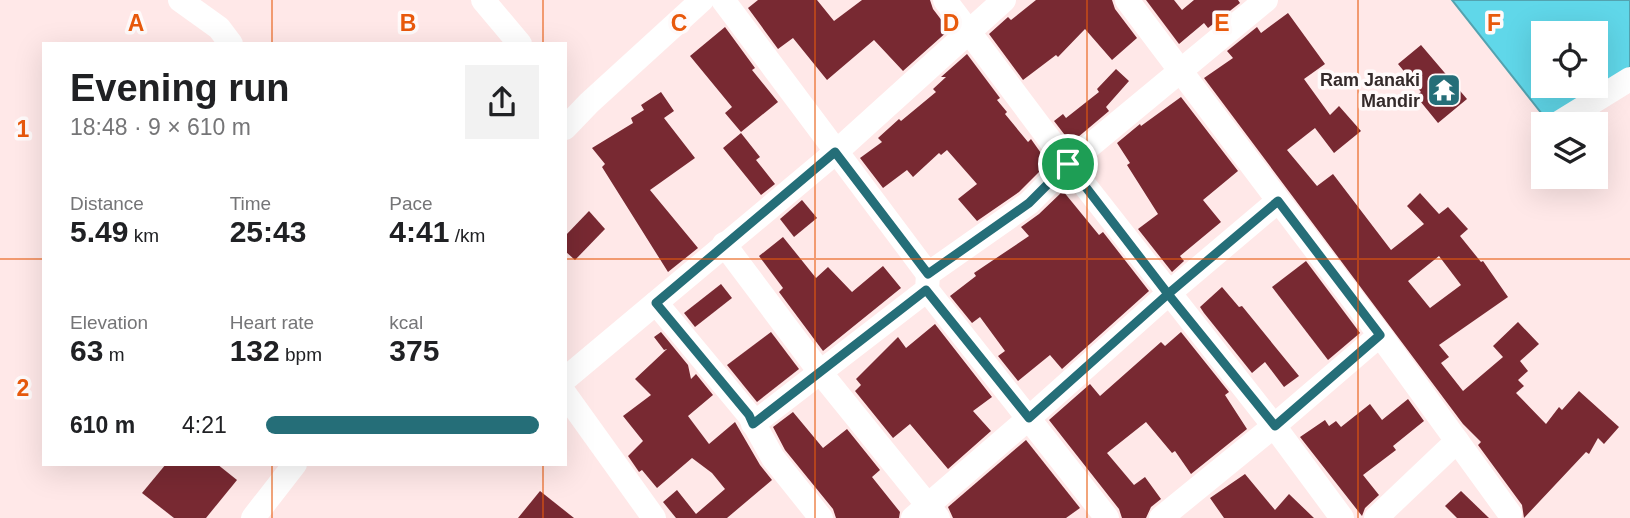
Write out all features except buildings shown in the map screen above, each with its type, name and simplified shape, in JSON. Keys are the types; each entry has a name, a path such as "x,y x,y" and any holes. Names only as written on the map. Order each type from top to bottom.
{"street":[{"path":"180,0 219,28 230,42"},
{"path":"483,0 518,42"},
{"path":"568,117 673,9 702,0"},
{"path":"723,0 927,282 1107,518"},
{"path":"945,0 1168,294 1275,426 1342,518"},
{"path":"567,377 835,152 1004,0"},
{"path":"1127,0 1380,335 1510,514"},
{"path":"753,424 1029,203 1068,164 1266,0"},
{"path":"1576,112 1630,79"},
{"path":"724,244 926,513 1168,294 1278,201"},
{"path":"656,303 749,415 773,458 821,518"},
{"path":"1161,518 1275,426 1380,335"},
{"path":"567,397 654,518"},
{"path":"1376,518 1457,441"},
{"path":"253,518 293,466"}],"water":[{"path":"1452,0 1630,0 1630,67 1608,81 1608,21 1531,21 1531,98 1580,98 1557,112 1540,112"}],"place":[{"name":"Ram Janaki Mandir","path":"1444,90"}],"route":[{"path":"1068,164 1029,203 928,274 835,152 656,303 749,415 753,424 926,290 1029,418 1168,294 1275,426 1380,335 1278,201 1168,294 1068,164"}]}
